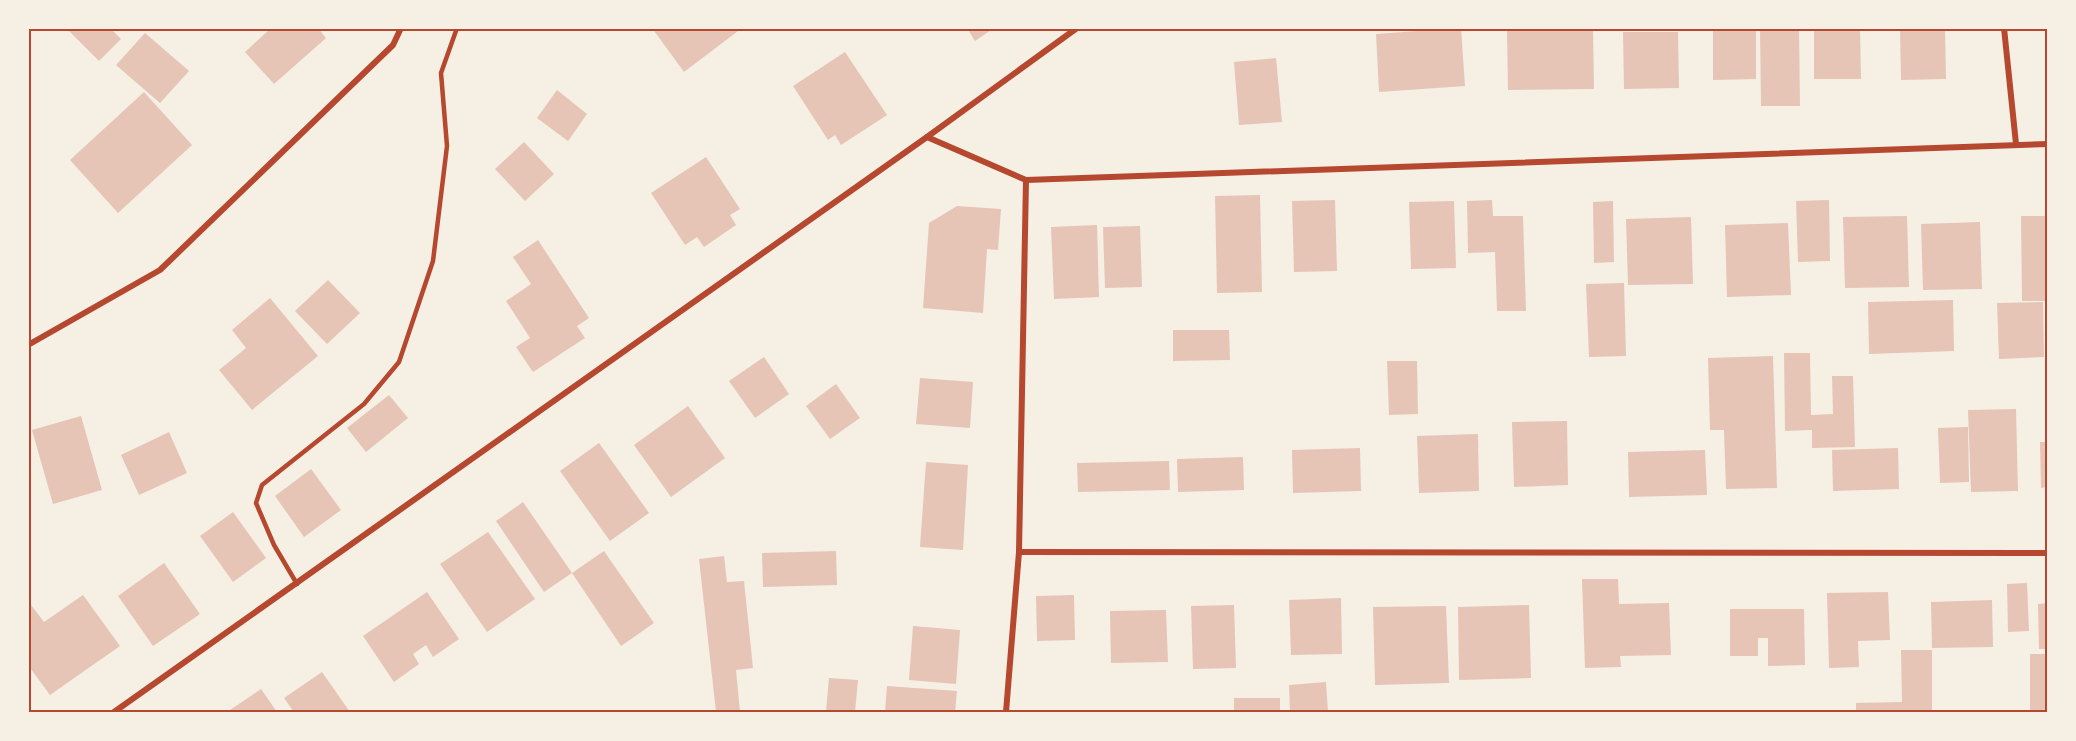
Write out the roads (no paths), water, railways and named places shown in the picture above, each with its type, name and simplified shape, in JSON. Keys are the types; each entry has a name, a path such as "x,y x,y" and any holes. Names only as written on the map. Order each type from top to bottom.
{"street":[{"path":"28,345 160,270 393,45 401,28"},
{"path":"114,712 927,137 1077,28"},
{"path":"2004,28 2016,144"},
{"path":"927,137 1026,180 2048,144"},
{"path":"1006,712 1019,552 1026,180"},
{"path":"1019,552 2048,553"}],"lane":[{"path":"297,584 274,545 256,503 262,485 364,404 399,362 433,261 447,146 441,73 457,28"}]}
